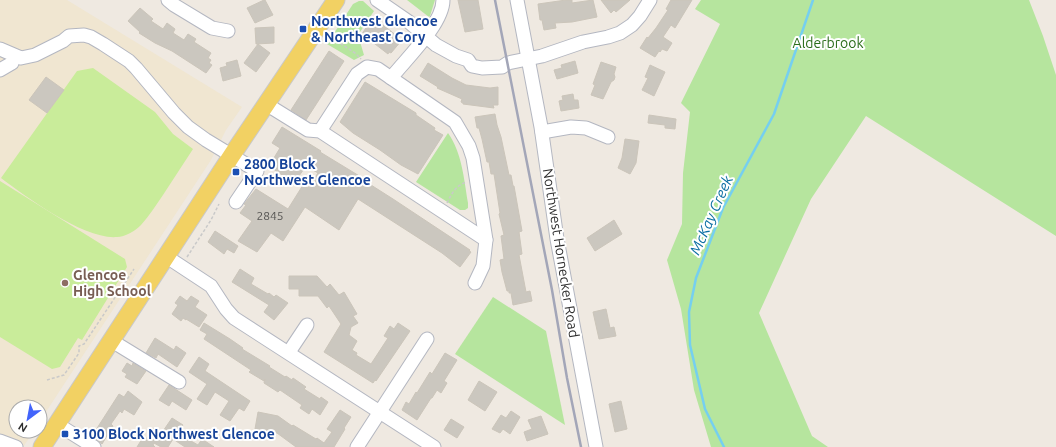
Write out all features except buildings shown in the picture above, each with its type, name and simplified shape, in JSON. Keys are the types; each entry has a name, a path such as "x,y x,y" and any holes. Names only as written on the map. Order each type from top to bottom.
{"main road":[{"path":"42,447 232,155 336,0"}],"street":[{"path":"168,0 212,28 228,31"},
{"path":"377,0 409,22 426,37 449,53 468,60 472,66 482,68 502,67 508,62 528,59 583,42 620,33 632,25 640,16 650,0"},
{"path":"391,78 426,37 438,20 443,5 443,0"},
{"name":"Northwest Hornecker Road","path":"517,0 542,132 557,239 596,447"},
{"path":"0,49 21,58 35,55 69,36 84,35 91,37 129,61 188,127 206,140 257,171 236,202"},
{"path":"0,70 12,63"},
{"path":"320,131 365,64 378,69 441,111 456,125 464,136 473,158 486,240 483,266 475,282"},
{"path":"266,104 308,130 320,131 486,240"},
{"path":"542,132 571,127 586,128 608,137"},
{"path":"167,257 211,286 226,309 234,318 434,447"},
{"path":"288,352 307,325"},
{"path":"356,447 427,339"},
{"path":"112,341 179,382"},
{"path":"58,424 94,447"},
{"path":"0,441 16,447"}],"path":[{"path":"332,38 355,53 365,64"},
{"path":"447,204 457,187 461,183 467,182"},
{"path":"188,260 187,257 189,253 211,220 219,204"},
{"path":"47,380 64,375 78,353 79,346 84,344 134,269"}],"shaded area":[{"name":"Glencoe High School","path":"0,0 67,0 242,107 226,130 211,160 48,409 48,399 8,399 8,439 28,439 23,447 0,447"}],"green space":[{"path":"407,0 435,0 430,16 429,17"},
{"name":"Alderbrook","path":"701,0 1029,0 1056,75 1056,236 866,116 811,199 759,313 812,436 828,447 711,447 694,390 681,309 667,260 682,224 683,173 690,112 681,103 720,24 695,9"},
{"path":"363,1 374,11 358,35 364,55 354,60 327,44 353,4"},
{"path":"93,68 155,112 173,134 193,149 144,222 127,235 120,237 104,236 89,232 73,225 40,206 1,178 77,71"},
{"path":"448,133 453,141 462,166 468,203 468,208 465,210 460,210 416,182"},
{"path":"0,181 125,259 127,267 82,340 78,338 60,367 52,369 0,337"},
{"path":"493,297 546,331 565,425 455,354"}],"waterway":[{"name":"McKay Creek","path":"724,447 705,409 690,345 689,312 696,278 723,208 774,114 813,0"}],"railway":[{"path":"495,0 581,447"}],"place":[{"name":"Northwest Glencoe & Northeast Cory","path":"303,29"},
{"name":"2800 Block Northwest Glencoe","path":"236,172"},
{"name":"Glencoe High School","path":"65,283"},
{"name":"3100 Block Northwest Glencoe","path":"65,434"}]}
